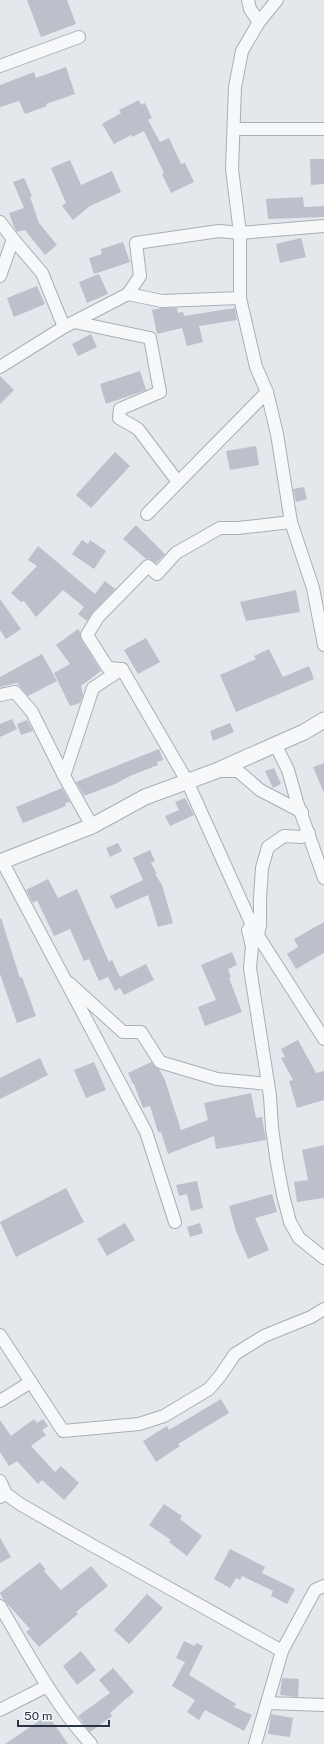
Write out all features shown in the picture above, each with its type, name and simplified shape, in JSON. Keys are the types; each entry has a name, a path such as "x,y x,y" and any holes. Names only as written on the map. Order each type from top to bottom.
{"street":[{"path":"248,0 250,9 259,22"},
{"path":"276,0 259,22 242,52 236,87 232,169 240,233 240,298 256,367 267,392 277,434 291,522 313,588 324,645"},
{"path":"0,66 79,37"},
{"path":"234,129 324,128"},
{"path":"0,222 42,273 69,324"},
{"path":"0,367 69,324 128,294 140,276 136,243 219,231 240,233 324,226"},
{"path":"0,276 13,239"},
{"path":"128,294 162,301 240,298"},
{"path":"69,324 150,338 160,392 120,409 120,418 138,429 178,482"},
{"path":"147,514 267,392"},
{"path":"122,670 108,668 87,635 98,617 148,566 157,574 176,553 220,528 238,528 291,522"},
{"path":"64,776 93,688 122,670"},
{"path":"122,670 187,781 255,930 324,1039"},
{"path":"0,695 15,692 32,712 64,776 92,826"},
{"path":"175,1222 146,1132 1,861 92,826 145,797 216,771 304,732 324,720"},
{"path":"275,744 288,770 324,878"},
{"path":"216,771 238,771 260,790 302,812"},
{"path":"309,833 301,838 284,836 268,847 262,868 260,925 255,930 248,930 252,947 250,968 268,1084 277,1163 290,1222 299,1238 324,1258"},
{"path":"63,977 123,1032 141,1032 160,1062 217,1079 268,1084"},
{"path":"0,1335 63,1431 139,1424 164,1416 209,1389 235,1354 264,1336 311,1317 324,1309"},
{"path":"0,1401 31,1382"},
{"path":"0,1481 3,1495 282,1651"},
{"path":"255,1744 282,1651 315,1590 324,1586"},
{"path":"0,1606 47,1686 75,1726 91,1744"},
{"path":"0,1710 47,1686"},
{"path":"267,1703 324,1705"}],"building":[{"path":"27,0 67,0 76,24 41,37"},
{"path":"66,67 75,94 46,104 47,106 25,114 19,101 0,107 0,85 34,72 36,78"},
{"path":"139,100 141,105 145,103 152,118 148,120 160,142 169,138 181,164 185,163 194,182 171,193 162,174 164,173 144,131 132,137 131,135 114,144 102,124 121,113 119,110"},
{"path":"310,159 324,159 324,184 311,185"},
{"path":"70,160 81,185 112,171 121,192 90,206 73,220 62,206 66,203 51,168"},
{"path":"24,178 32,196 30,197 39,223 57,245 45,255 25,230 17,232 9,213 24,208 13,182"},
{"path":"303,197 304,207 324,206 324,217 268,219 266,199"},
{"path":"301,238 306,257 280,263 276,244"},
{"path":"123,242 130,262 94,274 89,258 102,254 101,249"},
{"path":"99,274 108,294 87,303 79,282"},
{"path":"37,286 45,304 14,317 7,298"},
{"path":"161,308 177,308 178,313 183,312 184,316 235,308 237,320 199,326 203,342 187,346 182,328 157,334 152,310"},
{"path":"91,334 97,347 78,356 72,344"},
{"path":"140,371 146,390 106,404 100,384"},
{"path":"0,376 14,390 0,404"},
{"path":"256,446 259,465 230,470 226,451"},
{"path":"115,452 130,466 91,508 76,495"},
{"path":"304,487 307,499 296,502 293,489"},
{"path":"136,525 165,554 156,563 148,558 146,559 123,539"},
{"path":"82,540 88,544 90,540 106,551 94,569 72,554"},
{"path":"38,546 95,594 105,581 115,589 93,612 87,621 78,614 84,607 63,590 36,617 24,601 21,602 11,593 37,566 28,560"},
{"path":"296,590 300,612 246,621 240,602"},
{"path":"0,599 21,629 6,639 0,630"},
{"path":"78,629 81,639 101,671 81,686 83,695 80,703 70,706 54,673 70,664 56,645"},
{"path":"146,638 160,662 138,674 124,650"},
{"path":"269,649 283,677 309,666 314,679 236,712 220,675 256,659 254,656"},
{"path":"42,654 57,681 28,696 17,683 0,687 0,677"},
{"path":"12,719 17,729 0,737 0,724"},
{"path":"27,720 33,731 21,735 17,724"},
{"path":"230,723 234,732 213,741 210,731"},
{"path":"159,749 163,760 157,762 158,765 130,776 115,784 84,796 76,782"},
{"path":"324,763 324,793 313,767"},
{"path":"274,768 281,784 273,788 265,771"},
{"path":"62,788 70,802 65,803 66,806 23,823 16,807"},
{"path":"185,798 194,815 170,826 165,816 179,810 175,802"},
{"path":"118,843 122,851 110,857 106,848"},
{"path":"150,850 155,861 151,863 157,874 155,874 162,885 173,923 158,927 148,895 116,909 110,896 143,880 133,858"},
{"path":"48,879 58,898 77,889 109,962 112,960 120,977 146,964 154,980 124,995 120,988 115,991 108,977 99,981 89,959 84,961 70,929 54,936 37,900 33,903 26,890"},
{"path":"1,918 20,978 22,977 36,1016 17,1023 0,974"},
{"path":"324,922 324,953 296,969 287,954 298,947 294,939"},
{"path":"232,952 237,965 228,969 231,977 229,978 242,1012 205,1026 198,1007 216,1000 201,965"},
{"path":"298,1040 316,1073 324,1071 324,1100 297,1108 289,1081 293,1080 281,1058 285,1057 281,1049"},
{"path":"40,1058 48,1075 0,1099 0,1078"},
{"path":"94,1062 106,1090 86,1098 74,1070"},
{"path":"151,1062 159,1069 165,1080 181,1130 208,1120 204,1103 251,1093 256,1118 262,1117 266,1140 216,1149 214,1136 168,1154 161,1132 158,1132 150,1106 143,1108 128,1073"},
{"path":"324,1145 324,1198 297,1202 294,1182 308,1180 302,1150"},
{"path":"197,1181 203,1208 191,1211 187,1194 179,1196 176,1185"},
{"path":"66,1188 84,1222 16,1257 0,1222"},
{"path":"272,1194 277,1212 255,1218 269,1250 248,1259 236,1231 229,1206"},
{"path":"125,1223 135,1240 107,1256 97,1239"},
{"path":"200,1223 203,1233 190,1237 187,1227"},
{"path":"221,1399 229,1413 178,1444 180,1446 156,1462 143,1441 167,1426 169,1430"},
{"path":"34,1419 37,1423 43,1419 48,1426 42,1430 46,1435 31,1446 55,1472 61,1466 79,1483 64,1500 42,1480 38,1484 17,1461 9,1466 0,1452 0,1420 11,1436"},
{"path":"164,1504 182,1516 180,1519 202,1536 187,1556 169,1542 171,1540 149,1525"},
{"path":"0,1538 11,1557 0,1563"},
{"path":"230,1549 265,1567 262,1573 295,1589 287,1604 271,1596 273,1591 242,1576 240,1580 236,1578 230,1588 214,1579"},
{"path":"40,1562 46,1570 44,1571 61,1590 91,1566 108,1586 76,1612 78,1614 39,1647 26,1632 30,1629 3,1599 0,1593"},
{"path":"147,1594 163,1608 129,1644 114,1630"},
{"path":"184,1641 195,1646 196,1643 203,1646 189,1675 236,1704 234,1707 252,1715 244,1731 205,1710 199,1720 187,1712 195,1700 172,1686 185,1662 176,1658"},
{"path":"81,1651 96,1670 77,1685 63,1666"},
{"path":"113,1668 134,1692 110,1713 112,1716 90,1732 78,1716 110,1693 99,1680"},
{"path":"282,1678 299,1679 298,1697 280,1695"},
{"path":"271,1714 293,1718 290,1737 268,1734"},
{"path":"48,1715 68,1744 5,1744"}]}
